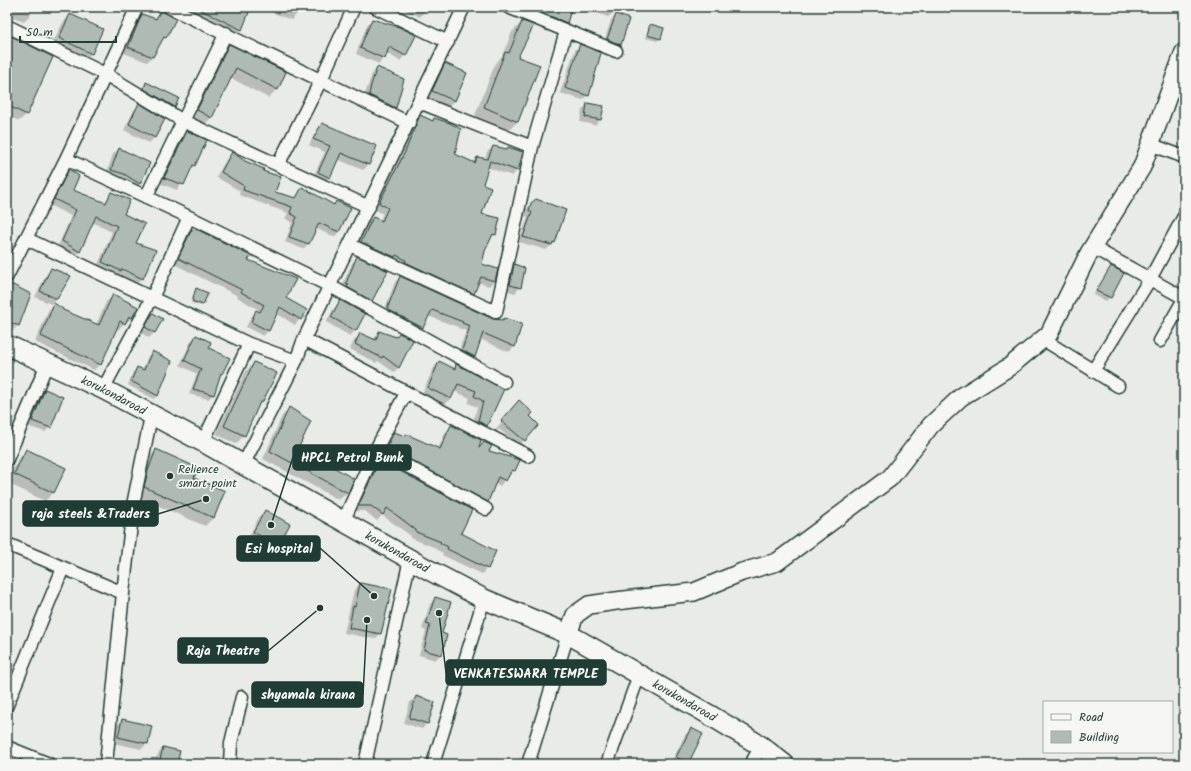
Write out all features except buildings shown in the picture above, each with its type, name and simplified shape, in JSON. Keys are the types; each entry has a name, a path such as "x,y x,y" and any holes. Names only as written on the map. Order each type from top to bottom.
{"main road":[{"path":"568,634 575,615 589,606 616,601 694,592 742,572 777,562 890,478 931,425 961,397 1009,367 1044,340 1049,334 1092,247 1142,167 1184,52"},
{"name":"korukondaroad","path":"7,345 103,389 151,416 203,442 343,522 484,599 568,634 708,714 761,746 784,764"}],"street":[{"path":"7,276 66,159 137,7"},
{"path":"170,7 409,122"},
{"path":"278,165 321,80 354,7"},
{"path":"375,7 448,42"},
{"path":"244,465 296,361 304,339 369,207 464,7"},
{"path":"508,7 616,51"},
{"path":"7,26 105,74 183,121 369,207"},
{"path":"350,245 496,312 532,147 566,31"},
{"path":"146,197 226,33"},
{"path":"419,102 532,147"},
{"path":"1150,144 1184,157"},
{"path":"66,159 330,286 504,382"},
{"path":"103,389 152,298 189,217"},
{"path":"1093,371 1150,279 1183,218"},
{"path":"27,239 249,344 296,361"},
{"path":"1092,247 1184,299 1160,341"},
{"path":"304,339 528,456"},
{"path":"1044,340 1118,386"},
{"path":"203,442 249,344"},
{"path":"7,459 47,364"},
{"path":"343,522 376,449 406,393"},
{"path":"106,764 134,500 151,416"},
{"path":"376,449 486,509"},
{"path":"7,544 123,593"},
{"path":"365,764 410,559"},
{"path":"7,705 63,568"},
{"path":"433,764 484,599"},
{"path":"528,764 568,634"},
{"path":"607,764 639,675"},
{"path":"230,764 231,743 242,697"},
{"path":"751,764 761,746"},
{"path":"7,747 49,764"}],"place":[{"name":"Relience smart point","path":"170,476"},
{"name":"raja steels &Traders","path":"206,499"},
{"name":"HPCL Petrol Bunk","path":"271,525"},
{"name":"Esi hospital","path":"374,596"},
{"name":"Raja Theatre","path":"320,608"},
{"name":"VENKATESWARA TEMPLE","path":"439,613"},
{"name":"shyamala kirana","path":"367,620"}]}
